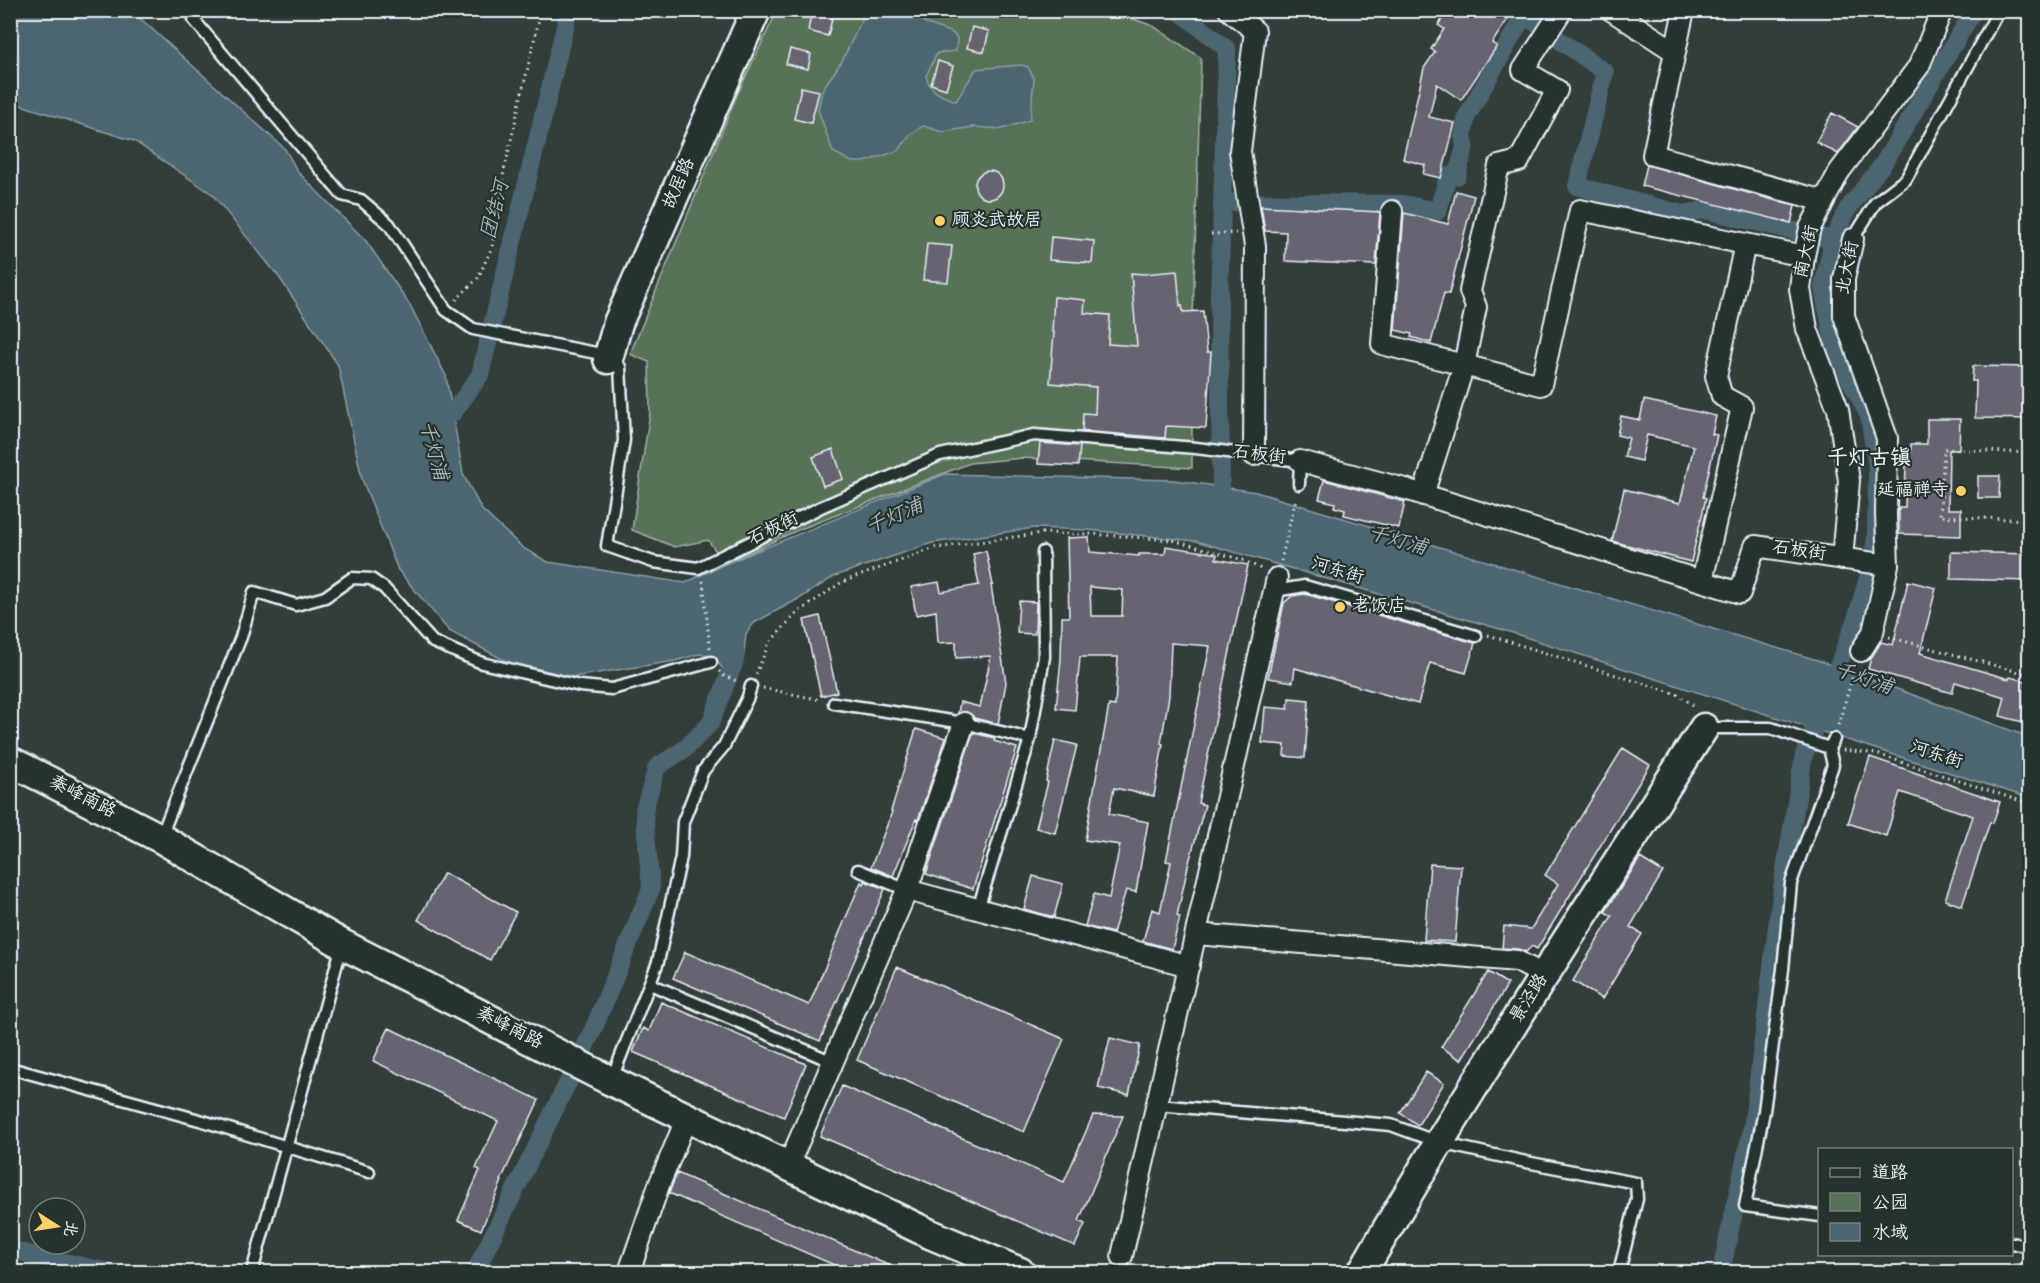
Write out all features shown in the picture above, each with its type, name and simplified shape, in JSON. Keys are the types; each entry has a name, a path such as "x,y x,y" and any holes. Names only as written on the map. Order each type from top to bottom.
{"street":[{"name":"故居路","path":"608,358 618,323 756,10"},
{"path":"1229,10 1255,31 1240,151 1255,246 1247,454"},
{"path":"1423,495 1464,365 1476,307 1470,291 1499,166 1519,161 1557,90 1523,70 1562,10"},
{"path":"1611,10 1674,51"},
{"path":"1684,10 1653,155 1824,201"},
{"name":"南大街","path":"1842,559 1849,482 1838,409 1807,329 1800,289 1807,242 1839,172 1919,66 1942,10"},
{"path":"1392,211 1382,344 1541,385 1580,210 1745,244 1807,242"},
{"name":"北大街","path":"1852,238 1844,279 1844,316 1887,438 1888,565 1873,632 1861,651"},
{"path":"1702,581 1742,407 1722,396 1716,376 1745,244"},
{"name":"石板街","path":"1300,461 1423,495 1740,593 1755,546 1888,565"},
{"path":"1122,1256 1276,584"},
{"path":"789,1166 907,890 963,723"},
{"name":"景泾路","path":"1362,1272 1440,1143 1704,728"},
{"name":"秦峰南路","path":"10,761 160,838 342,944 611,1081 930,1234 1020,1272"},
{"path":"907,890 1189,966"},
{"path":"1196,934 1517,961 1545,976"},
{"path":"629,1272 659,1185 687,1117"}],"lane":[{"name":"北大街","path":"1852,238 1876,202 1906,179 1999,10"},
{"path":"194,20 342,195 361,200 389,224 446,310 473,329 601,354 620,367 624,440 607,546 653,562 702,569"},
{"name":"石板街","path":"702,569 712,560 821,507 940,455 1034,435 1208,450 1300,461"},
{"path":"1299,484 1300,461"},
{"path":"978,909 1030,739 1044,657 1043,552"},
{"path":"160,838 241,637 254,592 296,605 325,597 352,578 371,579 390,595 433,642 482,663 580,686 612,689 711,660"},
{"name":"河东街","path":"1276,584 1305,586 1478,634"},
{"path":"611,1081 658,962 681,857 682,822 703,771 724,746 748,697 747,685"},
{"path":"834,703 963,723 1030,739"},
{"path":"1704,728 1771,728 1827,744 1833,765 1791,883 1783,969 1764,1111 1744,1206 1818,1216"},
{"path":"858,870 907,890"},
{"path":"252,1272 342,944"},
{"path":"650,984 833,1062"},
{"path":"10,1068 203,1121 369,1172"},
{"path":"1157,1105 1391,1125 1440,1143 1636,1183 1637,1199 1619,1272"},
{"path":"2013,1244 2030,1247"}],"path":[{"path":"446,310 478,278 492,247 504,171 541,10"},
{"path":"1211,234 1242,233"},
{"path":"2030,453 1944,449 1940,516 2030,520"},
{"path":"747,685 769,643 797,613 842,582 935,548 1043,533 1172,540 1243,560 1276,584 1299,484"},
{"path":"1886,490 1942,492"},
{"path":"702,569 711,660"},
{"path":"1873,632 2030,675"},
{"path":"1478,634 1677,694 1696,708 1704,728"},
{"path":"1827,744 1861,651"},
{"path":"722,675 747,685 834,703"},
{"name":"河东街","path":"1827,744 1877,754 2030,804"}],"green space":[{"name":"顾炎武故居","path":"777,11 1111,11 1153,26 1201,58 1192,348 1192,468 1022,458 970,463 798,530 725,564 708,540 675,547 632,530 650,412 649,362 630,354 737,95"}],"water":[{"name":"千灯浦","path":"11,11 132,11 285,149 298,172 366,241 410,305 446,376 463,474 482,510 523,548 548,562 685,583 725,564 945,474 1174,480 1256,492 1817,660 2029,737 2029,798 1500,629 1196,541 1089,530 1034,528 932,543 835,576 754,623 746,634 743,661 730,670 722,668 714,657 699,654 675,661 573,677 506,661 449,631 398,570 362,479 338,365 279,277 212,194 134,141 11,102"},
{"path":"866,11 914,11 925,23 952,33 957,38 956,51 937,53 926,76 933,90 956,101 976,69 1021,65 1028,67 1034,79 1030,120 1002,129 973,127 943,132 923,126 911,134 899,150 865,162 852,162 833,152 818,110 822,90 842,61"}],"building":[{"path":"812,10 834,10 828,36 808,31"},
{"path":"1448,10 1514,10 1492,43 1497,46 1461,100 1437,84 1429,117 1455,123 1441,178 1423,174 1425,165 1403,159 1424,68 1435,52 1431,49 1444,29 1438,25"},
{"path":"972,27 989,31 984,52 967,48"},
{"path":"790,49 811,54 808,69 786,64"},
{"path":"938,61 953,66 946,89 931,84"},
{"path":"801,87 819,91 811,123 794,119"},
{"path":"1832,113 1858,127 1838,154 1816,142"},
{"path":"1647,165 1795,206 1791,223 1642,186"},
{"path":"989,171 999,175 1003,185 999,195 989,199 979,195 975,185 979,175"},
{"path":"1456,191 1474,196 1449,294 1444,293 1431,343 1411,337 1412,334 1395,330 1404,213 1448,224"},
{"path":"1261,206 1380,212 1376,265 1285,261 1286,232 1265,231"},
{"path":"1051,237 1094,241 1092,263 1049,260"},
{"path":"927,244 952,246 948,282 923,280"},
{"path":"1177,271 1180,306 1182,305 1183,312 1203,311 1207,352 1211,352 1206,428 1166,426 1165,438 1082,431 1083,413 1095,414 1096,387 1050,383 1054,297 1085,300 1084,313 1110,315 1108,344 1137,346 1131,273"},
{"path":"1973,366 2030,367 2030,419 1975,418 1976,381 1972,381"},
{"path":"1644,400 1716,416 1712,434 1717,435 1703,497 1706,498 1691,562 1612,541 1624,489 1680,503 1694,446 1647,435 1641,461 1624,457 1629,438 1617,435 1621,416 1640,420"},
{"path":"1927,419 1960,419 1959,450 1949,450 1948,509 1961,509 1961,536 1899,534 1899,508 1905,508 1906,459 1910,460 1911,444 1927,444"},
{"path":"1040,443 1080,446 1078,466 1038,464"},
{"path":"833,449 843,479 823,486 813,457"},
{"path":"1978,476 2000,476 1999,498 1978,498"},
{"path":"1324,480 1405,502 1399,528 1344,515 1345,510 1334,507 1335,503 1319,499"},
{"path":"1089,537 1090,552 1139,556 1139,554 1165,554 1166,546 1217,554 1216,559 1248,565 1198,803 1205,805 1188,866 1172,949 1143,941 1152,909 1160,912 1171,862 1166,861 1210,646 1171,643 1169,696 1154,796 1114,788 1109,814 1148,822 1136,892 1126,890 1113,933 1085,926 1094,894 1109,898 1120,845 1085,840 1109,705 1115,706 1118,657 1080,657 1075,710 1056,708 1062,617 1069,617 1067,538","holes":["1090,587 1123,590 1122,616 1091,616"]},
{"path":"986,551 993,585 991,585 1006,683 998,724 974,718 967,712 958,713 960,702 980,707 991,656 956,658 956,642 938,643 936,611 916,615 911,587 939,582 941,592 979,585 973,554"},
{"path":"1951,552 2030,554 2030,581 1951,579"},
{"path":"1908,581 1936,588 1920,653 2009,679 2010,677 2030,682 2030,724 2000,716 2005,697 1955,682 1952,693 1868,669 1871,658 1881,642 1893,645"},
{"path":"1305,594 1475,643 1466,673 1430,663 1418,704 1295,668 1293,682 1268,678 1284,603 1292,596"},
{"path":"1019,601 1036,602 1035,634 1017,633"},
{"path":"820,616 837,692 821,696 804,620"},
{"path":"1289,698 1309,700 1305,758 1284,756 1285,745 1262,743 1265,707 1288,709"},
{"path":"916,729 946,738 918,820 916,819 893,876 871,867 892,812"},
{"path":"973,733 995,738 994,741 1017,748 973,889 926,874"},
{"path":"1055,740 1077,745 1055,833 1036,828 1048,782 1046,781"},
{"path":"1623,748 1650,765 1537,949 1532,946 1526,952 1502,948 1504,926 1531,929 1558,884 1545,875"},
{"path":"1870,757 2000,802 1993,823 1990,822 1962,906 1945,900 1973,816 1900,792 1886,836 1848,823"},
{"path":"1640,858 1663,872 1630,927 1642,934 1602,999 1573,981 1612,916 1605,912"},
{"path":"1430,864 1461,866 1455,942 1424,940"},
{"path":"444,873 516,912 490,960 418,920"},
{"path":"1033,876 1063,884 1054,917 1024,909"},
{"path":"865,881 885,889 820,1041 673,978 685,952 809,1005 861,882 864,884"},
{"path":"897,967 1064,1039 1024,1132 857,1060"},
{"path":"1488,972 1508,984 1461,1060 1441,1047"},
{"path":"661,1002 806,1064 784,1117 633,1052 643,1028 649,1031"},
{"path":"389,1028 539,1100 501,1180 481,1230 458,1220 480,1170 476,1168 498,1121 373,1061"},
{"path":"1110,1038 1140,1045 1129,1095 1098,1088"},
{"path":"1426,1072 1444,1083 1418,1125 1400,1113"},
{"path":"842,1086 1064,1182 1093,1115 1123,1116 1079,1221 1085,1224 1075,1246 820,1136"},
{"path":"677,1173 904,1272 850,1272 669,1193"}],"waterway":[{"name":"团结河","path":"453,413 480,375 569,10"},
{"path":"1178,10 1227,49 1219,299 1221,487"},
{"path":"1873,556 1876,538 1877,466 1869,416 1836,352 1823,288 1833,240 1847,210 1883,164 1974,10"},
{"path":"1222,202 1403,204 1438,211 1448,176 1457,176 1465,146 1463,135 1467,116 1524,15 1605,72 1577,186 1682,214 1705,210 1833,240"},
{"name":"千灯浦","path":"1721,1272 1753,1122 1781,894 1804,755 1856,619 1871,568"},
{"path":"584,1049 651,889 644,810 657,767 686,748 710,724 735,661 735,645"},
{"path":"475,1272 570,1078"},
{"path":"10,1250 109,1272"}],"place":[{"name":"顾炎武故居","path":"940,221"},
{"name":"延福禅寺","path":"1961,491"},
{"name":"老饭店","path":"1340,607"}],"district":[{"name":"千灯古镇","path":"1869,460"}]}
